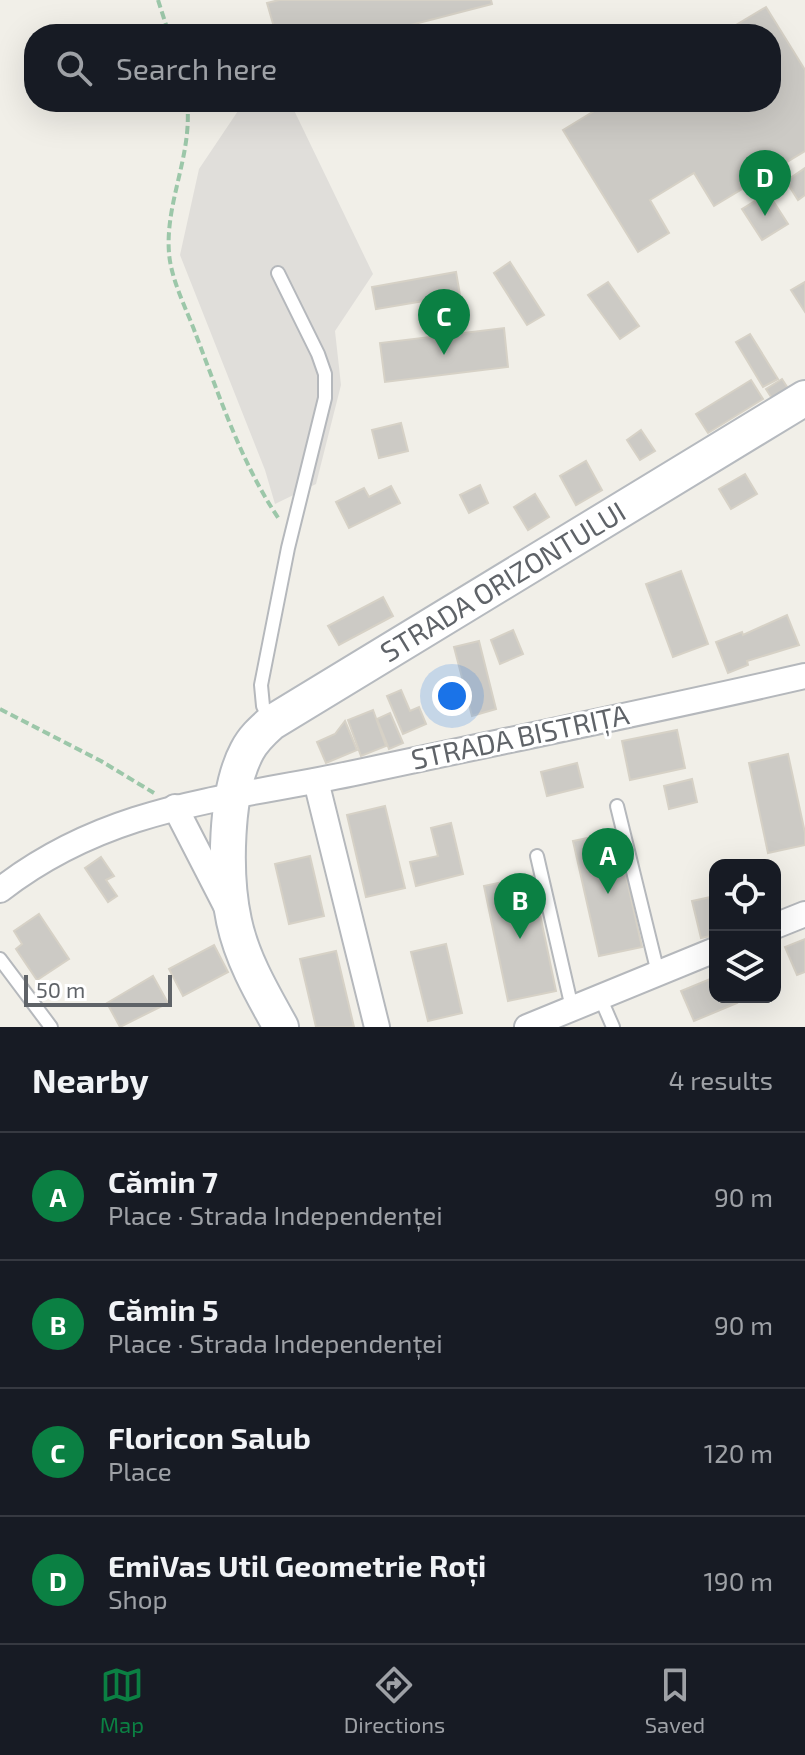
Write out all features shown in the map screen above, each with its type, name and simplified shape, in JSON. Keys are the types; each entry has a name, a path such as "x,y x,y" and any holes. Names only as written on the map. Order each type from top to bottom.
{"main road":[{"name":"STRADA ORIZONTULUI","path":"281,1027 256,982 233,920 229,839 234,795 246,752 255,738 271,723 805,398"}],"street":[{"name":"STRADA BISTRIȚA","path":"0,890 31,866 86,836 175,807 803,681"},
{"path":"316,781 377,1027"},
{"path":"175,807 233,920"},
{"path":"781,924 805,914"},
{"path":"527,1027 709,952"}],"lane":[{"path":"271,723 263,706 261,685 291,537 325,398 325,374 318,354 278,273"},
{"path":"617,806 658,973"},
{"path":"537,856 572,1008"},
{"path":"0,959 51,1027"},
{"path":"600,997 613,1027"}],"path":[{"path":"158,0 166,24"},
{"path":"187,112 187,142 171,220 169,255 179,289 250,472 291,537"},
{"path":"0,709 101,761 175,807"}],"shaded area":[{"path":"237,112 295,112 373,274 335,331 341,385 316,484 275,504 265,470 180,255 199,169"}],"building":[{"path":"279,0 491,0 492,4 415,24 273,24 267,3"},
{"path":"766,7 777,24 738,24"},
{"path":"781,31 805,70 805,151 714,206 694,173 650,200 669,233 638,252 563,130 593,112 781,112"},
{"path":"805,168 805,195 798,200 786,181"},
{"path":"768,193 788,224 762,240 742,209"},
{"path":"510,262 544,315 527,325 494,273"},
{"path":"456,272 460,295 376,309 372,287"},
{"path":"608,282 639,326 620,339 588,295"},
{"path":"805,282 805,312 791,290"},
{"path":"504,328 508,367 385,382 380,343"},
{"path":"750,334 778,379 763,387 736,342"},
{"path":"782,379 789,390 773,400 766,389"},
{"path":"751,380 763,399 708,433 696,414"},
{"path":"401,423 408,451 379,458 372,430"},
{"path":"641,430 655,451 640,460 627,440"},
{"path":"586,461 602,490 576,505 560,476"},
{"path":"745,474 757,494 731,509 719,489"},
{"path":"480,485 488,503 469,513 460,495"},
{"path":"391,486 400,503 349,528 336,502 364,488 369,497"},
{"path":"535,494 549,517 528,530 514,507"},
{"path":"681,571 708,644 673,657 646,584"},
{"path":"383,597 393,616 339,645 328,626"},
{"path":"787,615 799,645 747,661 748,665 728,673 716,642 742,632 743,635"},
{"path":"513,630 523,654 500,664 491,640"},
{"path":"479,641 496,709 472,716 454,647"},
{"path":"401,690 410,711 419,707 426,724 403,734 387,696"},
{"path":"373,710 386,746 361,756 348,720"},
{"path":"390,713 403,743 389,749 377,719"},
{"path":"345,721 357,750 326,763 317,742 335,734"},
{"path":"677,730 685,768 630,780 622,741"},
{"path":"788,754 805,845 768,853 749,763"},
{"path":"577,763 583,787 547,796 541,772"},
{"path":"692,779 697,802 669,809 664,786"},
{"path":"385,806 405,888 366,897 347,815"},
{"path":"451,823 463,874 416,886 410,862 438,856 431,828"},
{"path":"616,832 642,947 599,956 573,841"},
{"path":"310,856 324,916 289,924 275,864"},
{"path":"101,857 114,876 106,880 117,896 108,902 85,868"},
{"path":"532,876 556,991 508,1001 484,886"},
{"path":"709,897 709,936 701,938 692,901"},
{"path":"39,914 69,959 37,980 16,949 22,944 14,931"},
{"path":"805,939 805,972 797,975 785,947"},
{"path":"446,944 462,1013 428,1021 411,952"},
{"path":"214,945 228,972 183,996 169,969"},
{"path":"336,951 354,1027 316,1027 300,959"},
{"path":"153,976 168,1003 120,1027 107,1003"},
{"path":"709,979 709,1003 737,1003 694,1021 681,991"}],"place":[{"name":"EmiVas Util Geometrie Roți","path":"765,216"},
{"name":"Floricon Salub","path":"444,355"},
{"name":"Cămin 7","path":"608,894"},
{"name":"Cămin 5","path":"520,939"}]}
